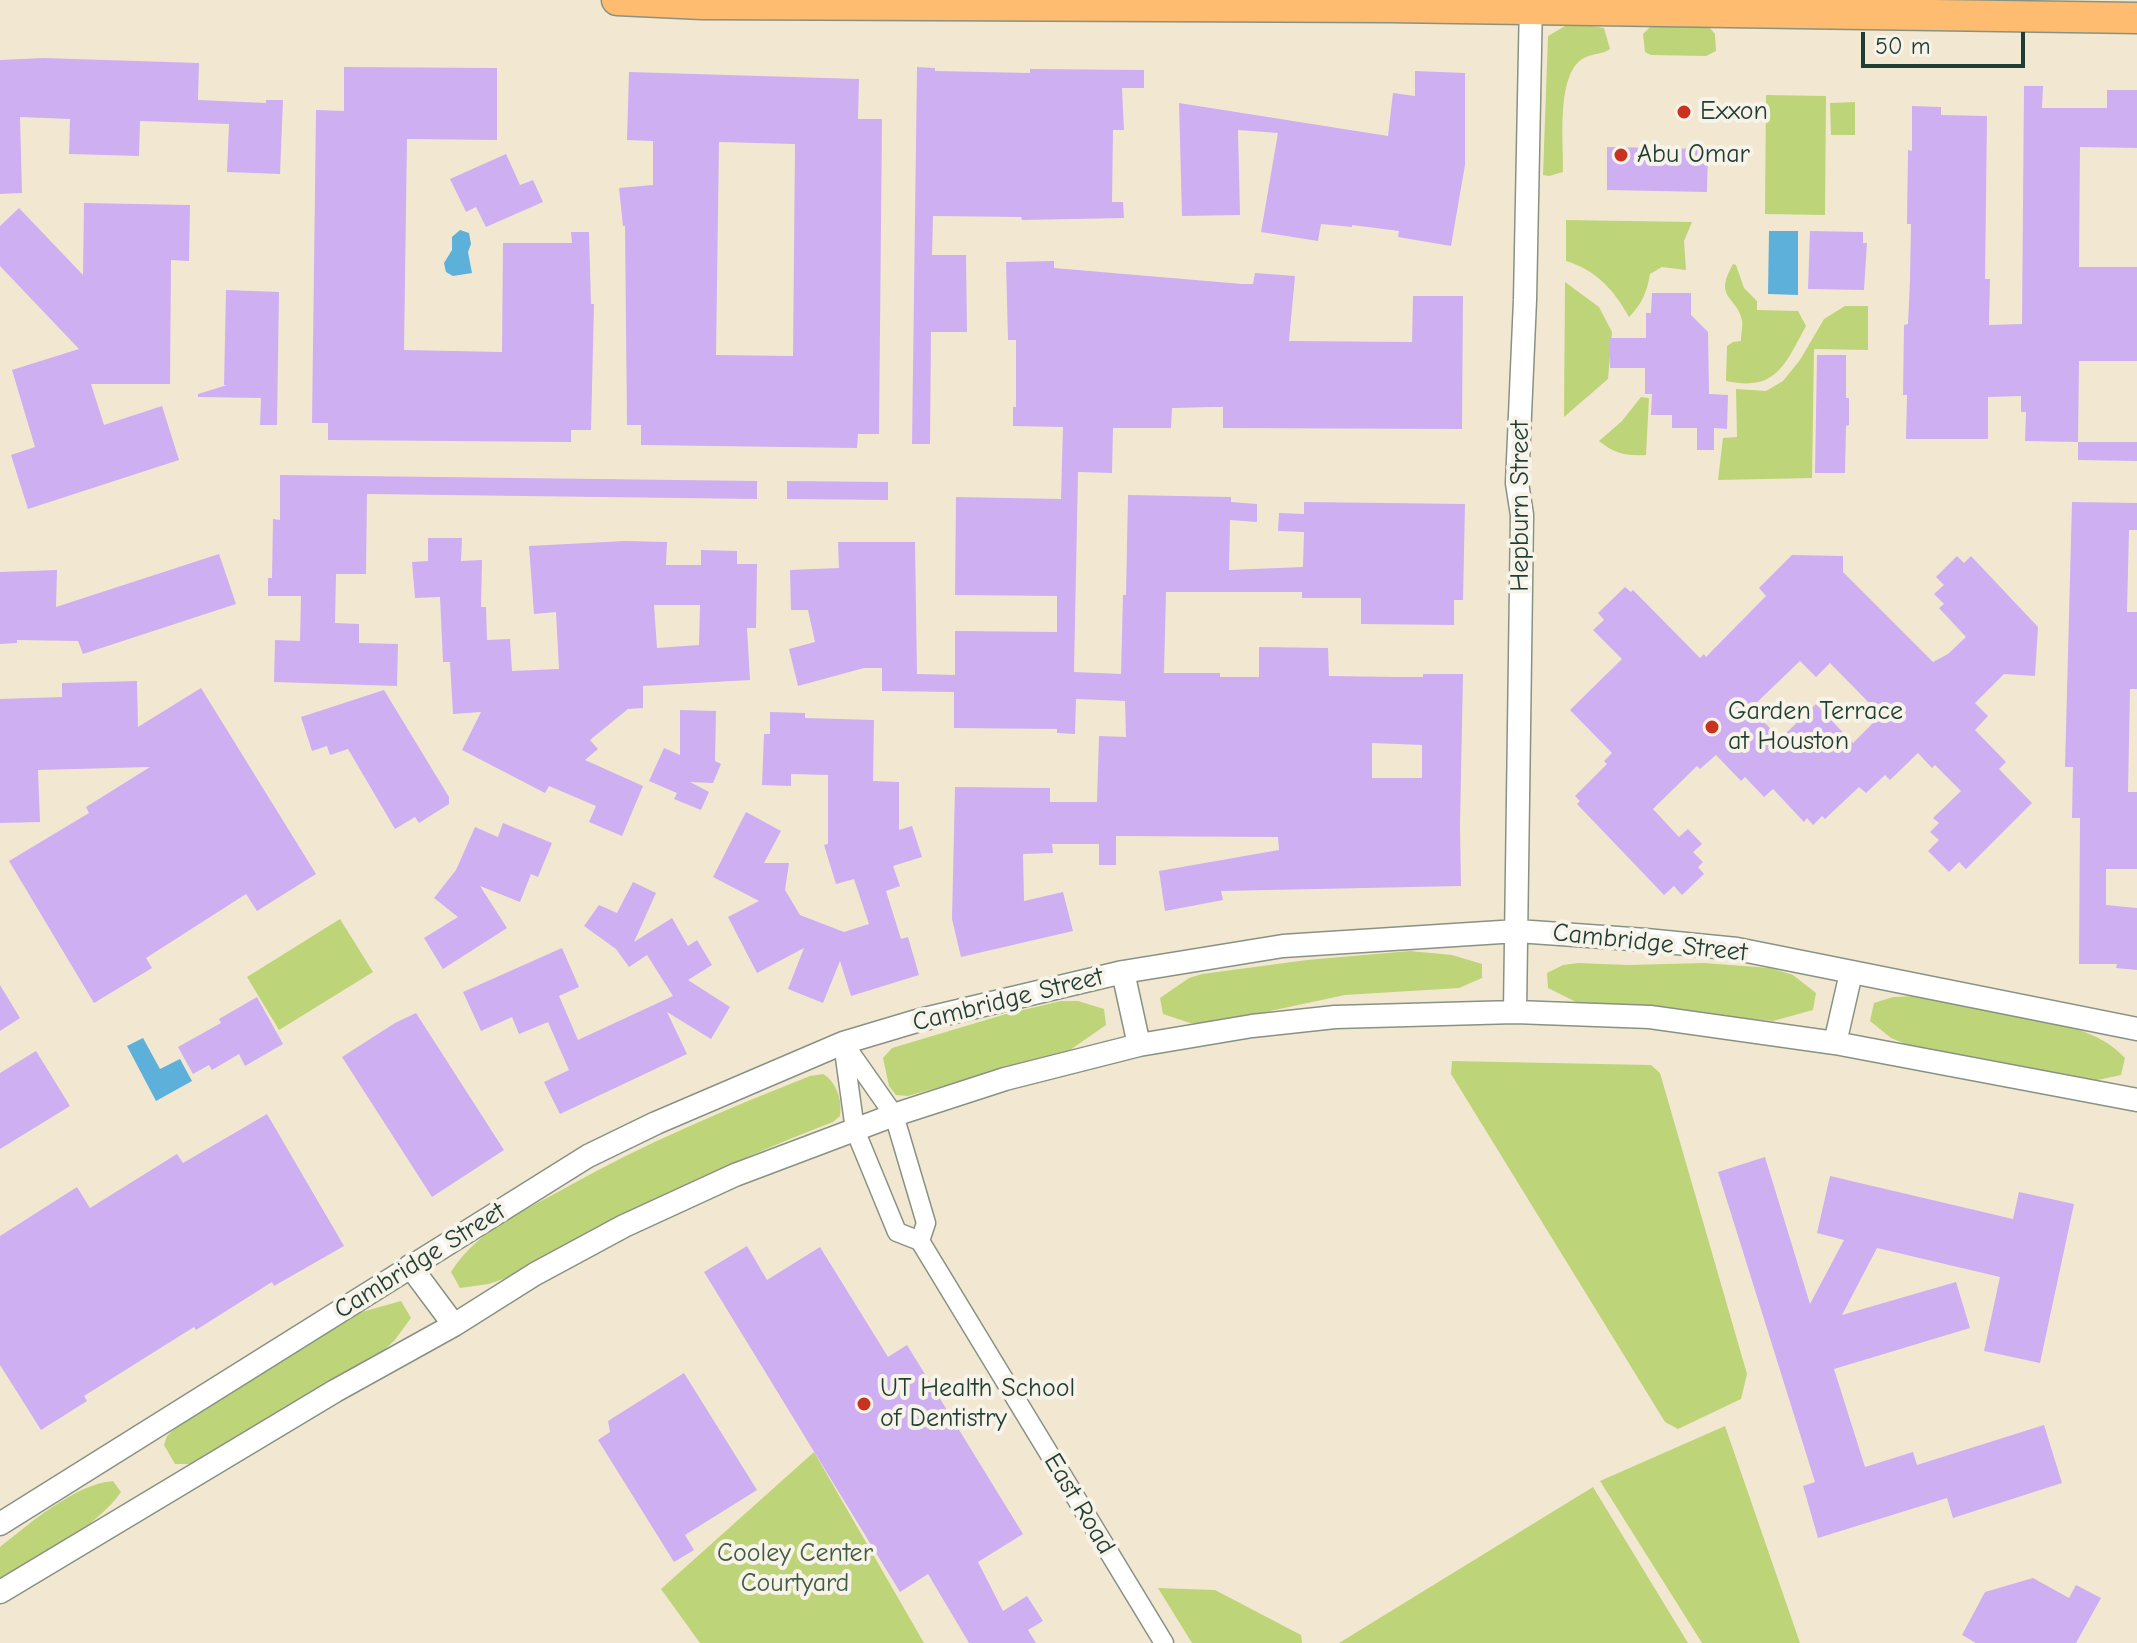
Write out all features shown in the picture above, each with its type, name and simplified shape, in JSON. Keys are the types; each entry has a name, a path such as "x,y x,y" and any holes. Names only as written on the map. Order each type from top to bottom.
{"main road":[{"path":"617,0 1531,6 2137,18"}],"street":[{"name":"Hepburn Street","path":"1515,1012 1522,515 1517,483 1525,300 1531,6"},
{"name":"Cambridge Street","path":"0,1524 588,1156 656,1123 843,1043 920,1020 1123,972 1283,946 1517,931 1737,949 2137,1029"},
{"path":"1123,972 1139,1045"},
{"path":"1835,1043 1851,973"},
{"path":"0,1592 161,1493 454,1325 535,1274 624,1226 735,1175 894,1115 1005,1079 1139,1045 1252,1026 1335,1017 1515,1012 1650,1017 1835,1043 2137,1100"},
{"path":"843,1043 894,1115 926,1223 920,1241"},
{"name":"East Road","path":"843,1043 855,1130 897,1232 920,1241 1164,1643"},
{"path":"410,1266 454,1325"}],"green space":[{"path":"1652,25 1709,27 1715,34 1716,51 1706,56 1651,55 1645,52 1643,34"},
{"path":"1565,26 1604,28 1610,49 1586,57 1576,64 1569,76 1563,108 1563,172 1543,175 1548,36"},
{"path":"1766,95 1826,96 1825,215 1765,214"},
{"path":"1855,102 1855,135 1831,135 1830,103"},
{"path":"1566,220 1692,222 1684,241 1686,270 1662,267 1650,274 1643,297 1629,317 1603,282 1566,261"},
{"path":"1733,264 1744,288 1757,301 1757,310 1798,311 1806,326 1785,363 1777,372 1757,382 1726,381 1727,346 1741,341 1742,327 1739,312 1728,296 1725,284"},
{"path":"1565,282 1599,307 1612,332 1608,379 1564,417"},
{"path":"1845,306 1868,306 1868,350 1814,349 1812,478 1718,480 1723,438 1737,437 1736,389 1766,391 1783,381 1800,360 1824,319"},
{"path":"1641,397 1649,398 1646,455 1621,453 1599,441 1622,421"},
{"path":"340,919 373,972 279,1030 247,977"},
{"path":"1410,951 1452,955 1482,964 1482,978 1459,988 1345,995 1209,1024 1190,1023 1163,1014 1160,998 1189,978 1202,974"},
{"path":"1704,963 1770,968 1793,975 1816,993 1813,1010 1773,1021 1578,1003 1548,988 1547,973 1563,965"},
{"path":"1918,996 2077,1029 2109,1044 2125,1058 2121,1075 2093,1081 1913,1047 1891,1038 1870,1021 1874,1003 1893,997"},
{"path":"1061,1001 1078,1001 1104,1009 1106,1025 1070,1050 908,1096 896,1095 889,1086 883,1058 892,1048"},
{"path":"1452,1061 1651,1065 1660,1073 1747,1374 1741,1399 1678,1429 1665,1422 1451,1074"},
{"path":"823,1074 832,1081 839,1098 840,1116 833,1122 673,1191 520,1273 489,1284 460,1288 451,1272 488,1232 596,1171 717,1114 810,1076"},
{"path":"401,1301 411,1318 383,1351 294,1408 201,1461 175,1464 164,1445 167,1436 179,1425 358,1313"},
{"path":"1725,1426 1800,1643 1702,1643 1600,1481"},
{"name":"Cooley Center Courtyard","path":"814,1452 924,1643 700,1643 661,1589"},
{"path":"113,1481 121,1492 97,1518 0,1581 0,1547 68,1497 83,1489"},
{"path":"1593,1487 1688,1643 1339,1643"},
{"path":"1158,1588 1215,1590 1301,1635 1302,1643 1192,1643"}],"water":[{"path":"460,230 469,233 471,244 468,252 472,273 453,276 446,272 444,263 452,250 452,237"},
{"path":"1769,231 1798,231 1798,295 1768,294"},
{"path":"143,1038 160,1069 180,1059 192,1081 156,1101 127,1046"}],"building":[{"path":"43,58 199,63 198,100 266,103 266,100 283,100 280,174 227,172 229,124 140,121 139,156 69,154 70,119 20,117 22,193 0,194 0,60"},
{"path":"344,67 497,68 497,140 407,139 404,350 502,352 503,243 572,243 571,232 589,232 591,304 594,304 591,430 571,430 571,442 328,440 328,423 312,423 316,110 344,111"},
{"path":"917,67 935,68 935,71 1030,73 1030,69 1144,70 1144,88 1122,88 1124,130 1113,130 1112,202 1123,202 1124,218 1022,220 1021,217 933,216 932,255 966,255 967,332 931,332 930,444 912,444"},
{"path":"1415,71 1465,73 1465,165 1451,246 1398,237 1399,231 1352,225 1321,224 1318,241 1261,232 1278,133 1238,130 1240,215 1182,216 1179,103 1388,136 1393,93 1415,96"},
{"path":"629,72 859,79 858,119 882,119 879,434 858,434 857,448 641,445 641,425 627,425 625,226 619,188 653,185 653,141 627,140","holes":["719,142 795,144 793,356 716,355"]},
{"path":"2024,86 2043,86 2042,108 2107,108 2107,90 2137,90 2137,148 2080,147 2079,267 2137,267 2137,361 2079,361 2078,442 2025,441 2026,412 2021,412 2021,396 1988,397 1988,439 1906,439 1904,325 1908,324 1910,280 1911,224 1907,224 1912,106 1941,107 1941,115 1987,116 1985,279 1990,279 1989,325 2022,324"},
{"path":"1607,147 1708,149 1707,192 1607,190"},
{"path":"506,154 520,185 533,180 543,202 486,227 476,207 466,212 450,179"},
{"path":"84,203 190,205 189,261 171,260 170,384 91,384 104,425 162,406 179,460 28,509 11,455 35,447 12,370 79,349 0,266 0,226 19,208 83,275"},
{"path":"1810,231 1863,232 1863,243 1867,243 1864,290 1808,289"},
{"path":"1054,261 1054,268 1242,284 1253,284 1255,273 1295,276 1289,341 1412,342 1413,296 1463,296 1462,429 1223,428 1223,407 1172,408 1171,428 1113,428 1112,473 1078,472 1074,672 1121,674 1128,495 1231,497 1231,502 1257,504 1257,522 1230,520 1229,570 1303,567 1304,532 1278,531 1279,513 1304,514 1304,502 1465,504 1463,600 1454,600 1454,625 1361,624 1361,598 1302,598 1302,592 1166,592 1164,673 1259,677 1259,647 1328,648 1329,676 1423,677 1423,674 1463,674 1461,886 1221,891 1223,900 1165,911 1159,871 1279,850 1278,837 1116,836 1116,865 1099,865 1099,844 1052,844 1053,853 1023,854 1024,901 1063,892 1073,931 961,957 952,919 955,787 1050,788 1050,802 1097,802 1099,736 1126,737 1125,701 1076,699 1075,734 1057,733 1057,729 954,728 954,692 882,691 882,668 864,668 798,686 789,649 815,642 808,610 791,610 790,570 839,568 838,542 915,542 917,674 955,675 955,631 1057,632 1057,596 955,595 956,497 1061,499 1063,427 1013,426 1016,340 1008,340 1006,262","holes":["1372,743 1422,745 1422,778 1372,778"]},
{"path":"226,290 279,292 277,425 260,425 261,398 198,397 198,394 227,385 224,385"},
{"path":"1652,293 1691,293 1691,315 1708,332 1709,394 1728,395 1727,429 1714,428 1714,450 1697,450 1697,428 1672,428 1672,415 1651,415 1652,394 1645,394 1645,368 1610,368 1610,338 1646,338 1646,313 1651,313"},
{"path":"1817,355 1846,355 1849,425 1846,426 1845,473 1815,473"},
{"path":"2078,442 2137,442 2137,461 2078,460"},
{"path":"280,475 757,481 757,499 367,494 366,574 336,574 335,623 359,624 359,643 398,644 397,686 274,682 275,640 300,641 301,596 268,596 268,578 272,578 273,519 280,520"},
{"path":"787,481 888,482 888,500 787,499"},
{"path":"2072,502 2137,503 2137,530 2129,530 2127,612 2137,612 2137,689 2130,689 2128,792 2137,792 2137,869 2106,869 2106,905 2137,908 2137,970 2116,968 2117,964 2079,964 2080,818 2072,818 2073,767 2065,767"},
{"path":"428,538 462,538 461,561 482,560 481,607 486,607 487,640 510,639 512,671 559,669 556,612 534,614 529,546 667,542 666,565 701,565 701,550 737,551 737,564 757,564 756,628 747,628 750,680 643,686 643,708 628,709 590,740 598,749 585,760 643,786 622,836 589,822 596,806 549,786 545,793 462,750 481,712 453,714 450,662 443,662 440,597 415,598 412,562 428,561","holes":["654,605 700,605 699,645 657,648"]},
{"path":"219,554 236,604 83,654 78,641 17,640 17,643 0,644 0,572 57,570 56,607"},
{"name":"Garden Terrace at Houston","path":"1792,555 1843,556 1843,572 1933,662 1948,654 1966,637 1939,608 1944,604 1934,594 1944,585 1936,577 1957,556 1964,563 1971,556 2038,627 2035,676 2004,674 1975,703 1988,716 1975,730 2006,762 1999,769 2032,803 1966,869 1959,862 1949,872 1928,851 1939,840 1930,832 1939,823 1933,818 1961,791 1918,753 1890,780 1885,775 1866,793 1859,787 1825,819 1822,816 1813,825 1807,818 1804,822 1773,789 1764,797 1745,777 1741,781 1716,755 1700,769 1697,766 1653,809 1679,837 1688,829 1702,844 1693,852 1703,862 1698,867 1704,874 1682,895 1674,886 1664,895 1577,804 1580,801 1575,796 1607,764 1604,761 1612,753 1570,710 1622,659 1593,630 1604,620 1598,613 1625,587 1631,592 1633,590 1700,658 1704,654 1706,657 1766,596 1759,588","holes":["1800,661 1816,677 1830,663 1878,712 1880,716 1853,743 1816,704 1780,739 1751,708"]},
{"path":"137,681 138,727 201,688 316,874 257,911 246,894 146,958 152,968 94,1003 9,861 89,813 86,807 150,767 38,770 40,822 0,823 0,699 62,697 62,683"},
{"path":"384,690 449,797 449,804 419,823 415,817 395,829 348,749 330,755 327,746 312,751 301,717"},
{"path":"680,710 716,711 715,761 721,764 713,783 690,782 709,792 701,810 674,799 677,793 649,781 664,748 680,755"},
{"path":"770,712 805,713 805,718 874,720 873,781 899,782 899,830 912,826 922,857 893,866 900,886 886,891 901,939 908,937 919,975 851,996 840,961 823,1003 788,989 804,948 757,973 728,917 759,901 713,877 746,812 781,831 764,863 789,863 785,890 800,915 844,932 869,924 854,879 836,884 824,845 828,844 828,775 791,774 791,786 762,785 764,734 770,734"},
{"path":"503,823 552,843 538,877 531,874 520,902 480,886 507,928 443,969 424,938 458,917 434,898 456,870 475,827 498,837"},
{"path":"633,882 656,893 634,942 672,918 688,946 697,940 712,965 688,980 730,1007 711,1039 667,1012 687,1054 560,1114 544,1082 569,1070 548,1022 519,1034 512,1017 481,1031 463,992 562,948 579,987 559,996 578,1040 673,996 647,955 629,967 616,949 584,926 599,905 617,913"},
{"path":"0,985 20,1018 0,1031"},
{"path":"257,997 283,1044 245,1066 239,1054 212,1070 209,1065 193,1074 178,1047 221,1023 219,1019"},
{"path":"416,1013 504,1150 432,1197 342,1057"},
{"path":"36,1051 70,1106 0,1149 0,1073"},
{"path":"267,1114 344,1246 274,1286 272,1282 196,1330 194,1327 84,1396 87,1401 41,1430 0,1365 0,1236 77,1187 90,1208 177,1154 183,1163"},
{"path":"1765,1157 1810,1304 1844,1240 1817,1233 1830,1176 2013,1219 2019,1192 2074,1204 2040,1363 1984,1351 2000,1277 1877,1248 1842,1315 1956,1282 1970,1328 1834,1369 1865,1467 1913,1452 1917,1465 2044,1425 2062,1483 1953,1518 1947,1498 1818,1538 1803,1486 1815,1482 1718,1172"},
{"name":"UT Health School of Dentistry","path":"747,1246 767,1280 820,1247 888,1357 907,1345 1023,1534 978,1562 1003,1611 1027,1596 1043,1621 1028,1630 1036,1643 969,1643 928,1574 900,1592 704,1272"},
{"path":"684,1373 757,1490 685,1535 694,1550 674,1562 598,1440 610,1432 608,1421"},
{"path":"2033,1578 2069,1598 2076,1585 2101,1598 2076,1643 1976,1643 1962,1635 1985,1592"}],"place":[{"name":"Exxon","path":"1684,112"},
{"name":"Abu Omar","path":"1621,155"},
{"name":"Garden Terrace at Houston","path":"1712,727"},
{"name":"UT Health School of Dentistry","path":"864,1404"}]}
